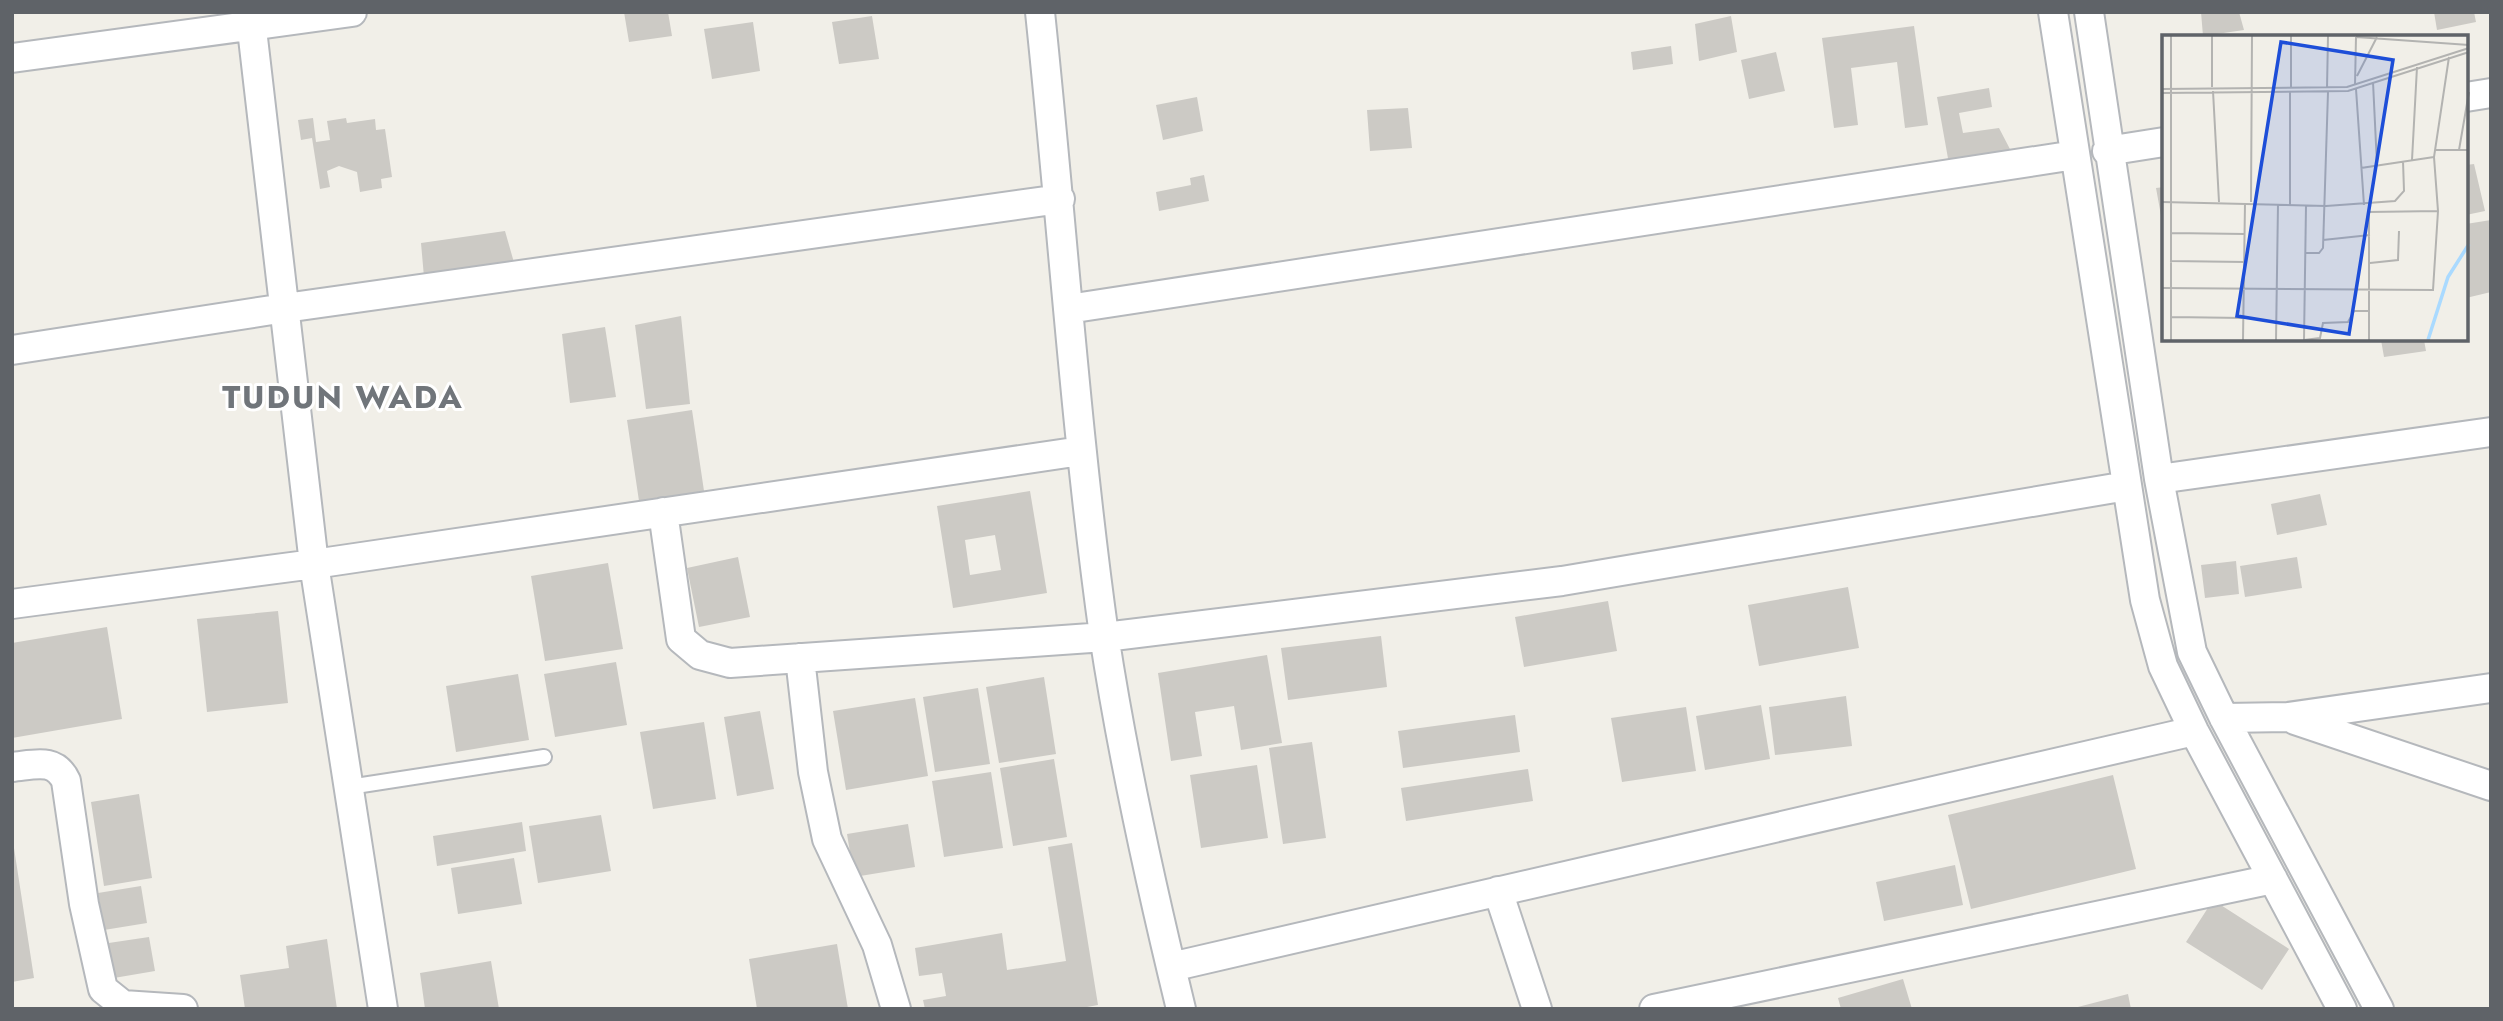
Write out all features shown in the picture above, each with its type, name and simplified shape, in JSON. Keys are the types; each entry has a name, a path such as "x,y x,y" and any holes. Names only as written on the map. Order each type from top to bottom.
{"street":[{"path":"12,58 251,20 352,12"},
{"path":"1040,12 1060,199 1081,451 1105,637 1127,760 1181,1009"},
{"path":"2053,12 2145,600 2163,666 2193,731 2342,1009"},
{"path":"2089,12 2107,151 2159,479 2192,652 2224,718 2379,1009"},
{"path":"251,20 314,564 383,1009"},
{"path":"2468,97 2491,93"},
{"path":"2107,151 2162,142"},
{"path":"1068,309 2075,155"},
{"path":"12,350 285,308 1060,199"},
{"path":"2159,479 2491,432"},
{"path":"12,604 314,564 1081,451"},
{"path":"663,512 681,639 701,655 730,663 1105,637 1562,581 2127,486"},
{"path":"800,658 813,772 827,839 877,945 896,1009"},
{"path":"2224,718 2288,718 2491,688"},
{"path":"2288,718 2491,786"},
{"path":"1171,967 2193,731"},
{"path":"12,767 50,764 61,771 66,781 84,904 103,989 123,1005 183,1009"},
{"path":"2230,799 2259,784"},
{"path":"1654,1009 2273,879"},
{"path":"1499,891 1537,1009"}],"lane":[{"path":"349,788 544,757"}],"building":[{"path":"624,12 668,12 672,36 629,42"},
{"path":"2201,12 2239,12 2244,30 2203,35"},
{"path":"2434,12 2474,12 2476,22 2437,30"},
{"path":"872,16 879,59 839,64 832,22"},
{"path":"1731,16 1737,52 1699,61 1695,24"},
{"path":"753,22 760,71 712,79 704,29"},
{"path":"1914,26 1928,125 1905,128 1897,62 1851,68 1858,125 1834,128 1822,38"},
{"path":"1671,46 1673,64 1633,70 1631,52"},
{"path":"1776,52 1785,91 1749,99 1741,60"},
{"path":"1989,88 1992,107 1959,113 1963,133 1999,128 2012,153 1949,164 1937,97"},
{"path":"1197,97 1203,131 1163,140 1156,105"},
{"path":"1408,108 1412,148 1370,151 1367,110"},
{"path":"313,118 316,142 330,140 327,121 346,118 347,123 375,119 376,130 385,129 392,177 381,179 382,188 360,192 357,172 339,166 327,171 330,187 320,189 312,138 301,140 298,120"},
{"path":"2474,164 2485,211 2468,215 2468,165"},
{"path":"1204,175 1209,201 1159,211 1156,192 1191,185 1190,178"},
{"path":"2162,187 2162,221 2156,188"},
{"path":"2491,220 2491,292 2468,298 2468,224"},
{"path":"505,231 515,266 424,277 421,243"},
{"path":"681,316 690,404 646,409 635,325"},
{"path":"605,327 616,397 570,403 562,334"},
{"path":"2381,341 2424,341 2426,351 2384,357"},
{"path":"692,410 704,491 639,501 627,420"},
{"path":"1030,491 1047,593 953,608 937,506","holes":["995,535 1001,570 970,575 965,540"]},
{"path":"2320,494 2327,525 2277,535 2271,504"},
{"path":"738,557 750,617 699,627 687,568"},
{"path":"2297,557 2302,588 2245,597 2240,566"},
{"path":"2236,561 2239,594 2205,598 2201,565"},
{"path":"608,563 623,649 545,661 531,576"},
{"path":"1848,587 1859,648 1759,666 1748,605"},
{"path":"1608,601 1617,651 1524,667 1515,617"},
{"path":"278,611 288,703 207,712 197,619"},
{"path":"107,627 122,719 12,738 12,643"},
{"path":"1381,636 1387,687 1288,700 1281,648"},
{"path":"1267,655 1282,743 1241,750 1234,706 1195,712 1202,756 1171,761 1158,673"},
{"path":"616,662 627,725 555,737 544,674"},
{"path":"518,674 529,740 456,752 446,686"},
{"path":"1044,677 1056,754 999,763 986,687"},
{"path":"978,688 990,764 935,772 923,697"},
{"path":"1846,696 1852,746 1775,755 1769,707"},
{"path":"915,698 928,776 846,790 833,711"},
{"path":"1761,705 1770,759 1705,770 1696,716"},
{"path":"1686,707 1696,771 1622,782 1611,718"},
{"path":"760,711 774,789 737,796 724,717"},
{"path":"1515,715 1520,752 1403,768 1398,731"},
{"path":"704,722 716,799 653,809 640,732"},
{"path":"1312,742 1326,838 1283,844 1269,748"},
{"path":"1054,759 1067,837 1013,846 1000,768"},
{"path":"1257,765 1268,838 1201,848 1190,775"},
{"path":"1528,769 1533,801 1406,821 1401,788"},
{"path":"991,772 1003,848 944,857 932,781"},
{"path":"2113,775 2136,869 1971,909 1948,815"},
{"path":"139,794 152,878 104,886 91,802"},
{"path":"601,815 611,871 538,883 529,826"},
{"path":"522,822 526,851 437,866 433,836"},
{"path":"908,824 915,867 854,877 847,834"},
{"path":"12,835 34,978 12,982"},
{"path":"1072,843 1098,1005 1076,1009 925,1009 923,1000 946,996 942,973 919,976 915,948 1002,933 1007,970 1066,961 1048,847"},
{"path":"514,858 522,904 458,914 451,868"},
{"path":"1955,865 1963,905 1884,921 1876,882"},
{"path":"141,886 147,923 104,930 98,893"},
{"path":"2213,900 2289,949 2262,990 2186,942"},
{"path":"149,937 155,971 108,979 102,944"},
{"path":"327,939 337,1009 245,1009 240,975 289,968 286,946"},
{"path":"837,944 848,1009 757,1009 749,959"},
{"path":"491,961 499,1009 425,1009 420,973"},
{"path":"1903,979 1912,1009 1841,1009 1838,998"},
{"path":"2128,994 2131,1009 2074,1008"}],"district":[{"name":"TUDUN WADA","path":"343,397"}]}
